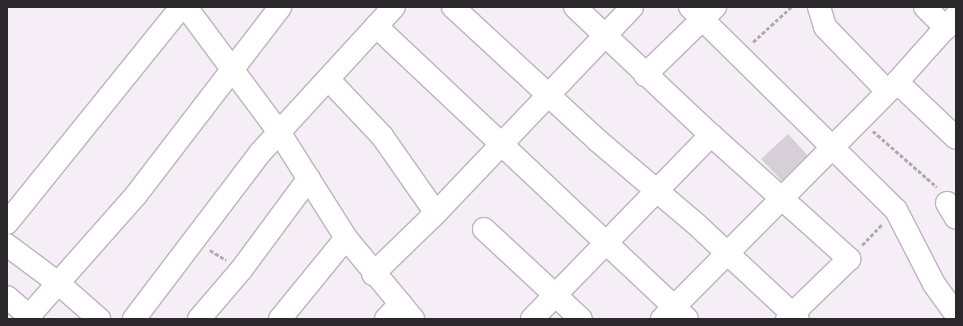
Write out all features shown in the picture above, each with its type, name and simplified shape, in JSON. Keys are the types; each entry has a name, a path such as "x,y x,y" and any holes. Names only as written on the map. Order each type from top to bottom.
{"street":[{"path":"7,223 181,7"},
{"path":"186,7 279,132 346,238 400,314"},
{"path":"7,297 30,318 58,283 136,195 232,67 280,7"},
{"path":"134,319 279,132 394,7"},
{"path":"452,7 654,191 727,253 793,317 849,259 645,75 576,7"},
{"path":"373,274 502,146 632,7"},
{"path":"820,7 825,27 892,86 956,138"},
{"path":"376,26 502,146 606,242 674,315 727,253 892,86 953,21 925,7"},
{"path":"645,75 703,11 741,54 896,210 951,315"},
{"path":"328,79 382,136 436,213"},
{"path":"532,319 557,296 654,191 711,135"},
{"path":"199,319 241,270 309,178"},
{"path":"484,229 581,319"},
{"path":"280,319 346,238"},
{"path":"7,244 58,283 99,319"}],"path":[{"path":"741,54 791,7"},
{"path":"859,119 935,184 952,210"},
{"path":"849,259 896,210"},
{"path":"195,239 241,270"}],"building":[{"path":"788,134 811,159 785,184 761,159"}]}
